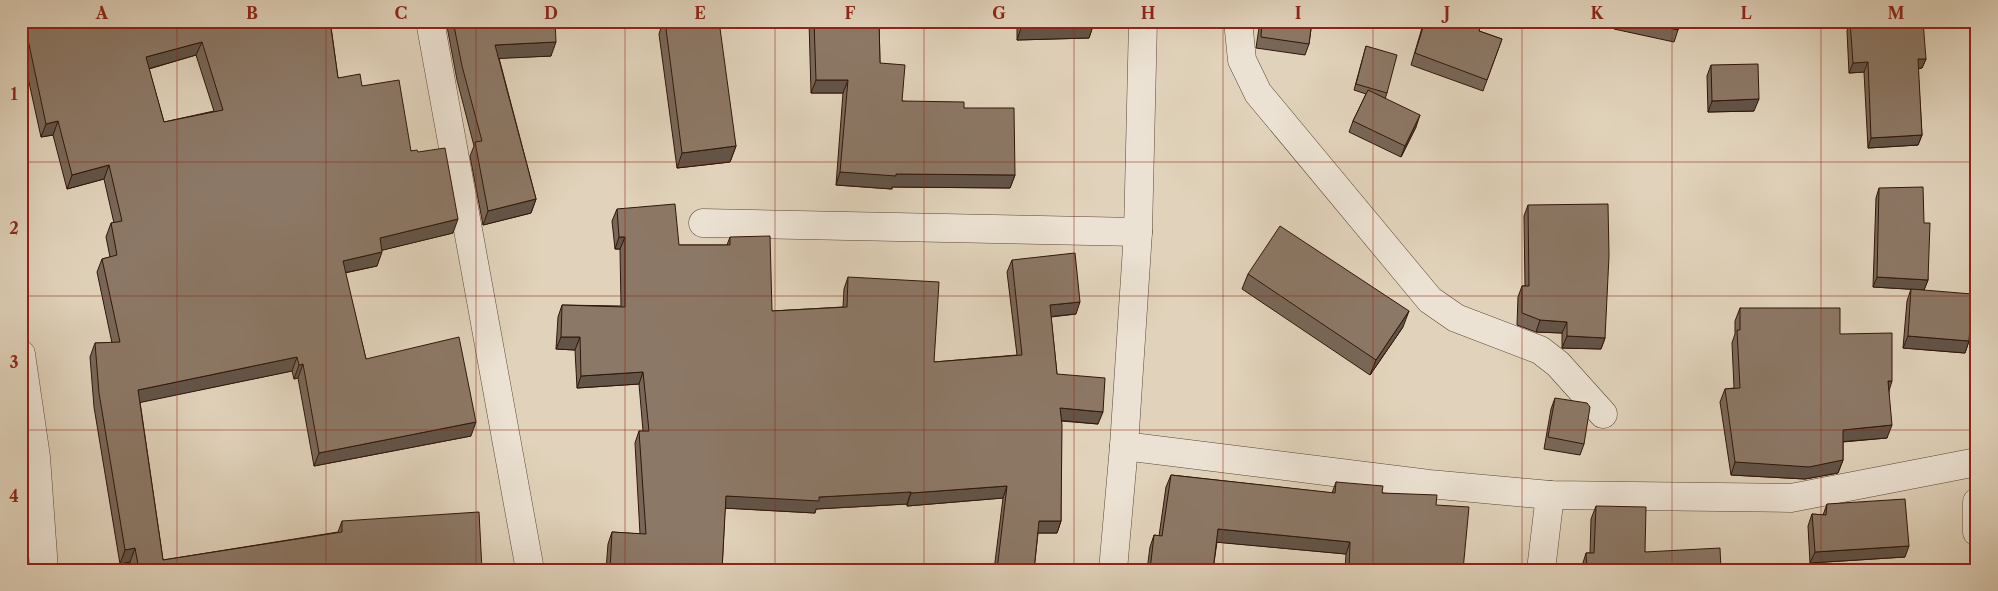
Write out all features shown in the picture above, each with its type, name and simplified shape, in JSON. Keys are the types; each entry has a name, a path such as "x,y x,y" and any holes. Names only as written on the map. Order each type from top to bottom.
{"street":[{"path":"430,21 530,570"},
{"path":"1113,570 1124,446 1138,232 1143,21"},
{"path":"1238,21 1242,60 1258,93 1430,300 1456,318 1540,350 1558,364 1603,414"},
{"path":"703,223 1138,232"},
{"path":"21,354 36,457 44,570"},
{"path":"1124,446 1429,484 1550,495 1791,498 1977,462"},
{"path":"1541,570 1550,495"},
{"path":"1977,502 1977,532"}],"building":[{"path":"24,21 330,21 338,78 360,74 362,86 399,80 411,151 417,150 418,152 445,148 458,219 380,238 382,252 343,261 366,359 459,337 476,422 319,453 303,364 299,365 297,357 138,390 163,560 342,532 342,521 479,512 482,570 139,570 135,548 125,550 99,393 95,343 120,342 102,259 117,255 111,223 122,221 109,165 72,175 58,121 46,124","holes":["202,42 223,110 164,122 146,57"]},
{"path":"453,21 555,21 556,42 495,45 536,199 488,211 475,142 482,141 462,66"},
{"path":"665,21 719,21 736,146 682,153"},
{"path":"814,21 879,21 880,63 905,65 902,101 964,102 964,108 1014,108 1015,175 896,174 896,176 840,172 848,80 816,80"},
{"path":"1021,21 1093,21 1093,26 1021,28"},
{"path":"1262,21 1312,21 1309,44 1261,37"},
{"path":"1425,21 1482,21 1479,31 1502,39 1487,80 1415,53"},
{"path":"1636,21 1681,21 1678,30"},
{"path":"1850,21 1923,21 1926,59 1918,59 1922,135 1871,138 1868,62 1853,63"},
{"path":"1366,46 1397,55 1387,93 1356,84"},
{"path":"1758,64 1759,99 1712,101 1711,65"},
{"path":"1368,90 1420,115 1405,146 1353,121"},
{"path":"1923,187 1924,223 1930,223 1928,280 1877,277 1879,188"},
{"path":"675,204 679,245 730,245 730,237 770,236 772,311 847,307 848,277 939,282 934,362 1022,355 1012,260 1075,253 1080,302 1050,305 1057,374 1105,378 1103,412 1060,408 1062,425 1061,521 1039,521 1034,570 997,570 1007,486 819,497 819,501 726,496 722,570 610,570 612,532 646,534 639,431 649,431 643,372 581,376 580,337 561,337 562,305 625,307 625,237 619,237 617,209"},
{"path":"1608,204 1609,256 1605,338 1567,336 1567,322 1540,320 1522,313 1522,286 1529,286 1528,205"},
{"path":"1280,226 1409,311 1376,360 1248,274"},
{"path":"1911,289 1972,294 1969,341 1908,336"},
{"path":"1740,308 1840,308 1840,334 1892,333 1892,381 1888,381 1892,425 1843,430 1843,460 1809,467 1735,462 1725,389 1740,388 1737,330 1740,330"},
{"path":"1555,398 1587,403 1590,407 1584,444 1548,437"},
{"path":"1171,475 1335,493 1336,482 1383,486 1382,493 1437,495 1436,505 1469,507 1463,570 1349,570 1350,542 1218,529 1213,570 1150,570 1154,535 1162,536"},
{"path":"1905,499 1909,546 1815,552 1812,514 1826,515 1827,504"},
{"path":"1596,506 1646,507 1645,552 1720,548 1721,570 1587,570 1586,553 1594,553"}]}
